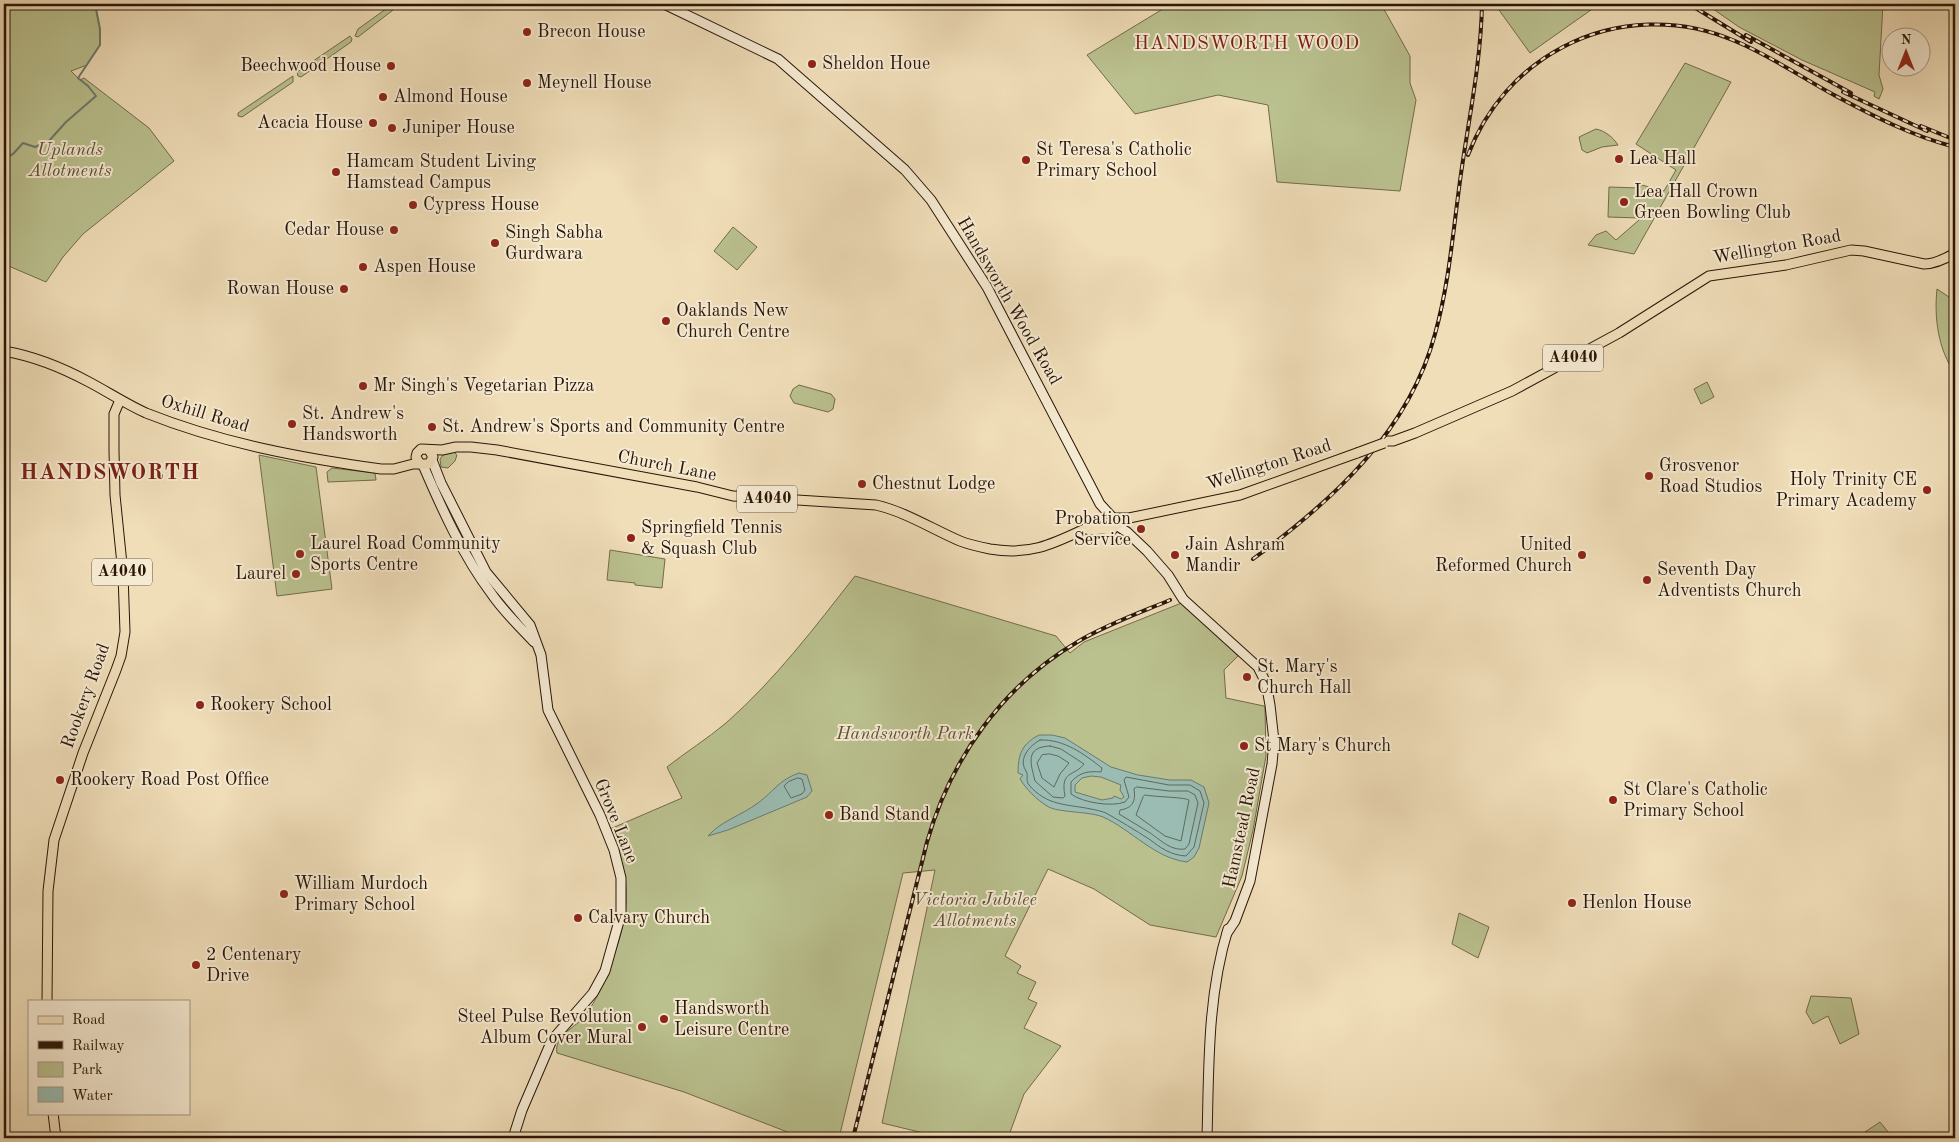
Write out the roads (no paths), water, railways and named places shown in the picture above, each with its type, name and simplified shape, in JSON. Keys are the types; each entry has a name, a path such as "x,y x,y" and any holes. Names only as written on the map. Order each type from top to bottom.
{"main road":[{"name":"Handsworth Wood Road","path":"664,4 778,59 905,170 932,200 987,287 1100,504 1108,523"},
{"name":"Wellington Road","path":"1108,523 1240,495 1357,453 1386,442 1393,437 1428,426 1517,389 1620,333 1709,276 1786,265 1851,250 1924,264 1932,264 1946,259 1955,253"},
{"name":"Oxhill Road","path":"4,351 30,357 50,365 88,382 148,414 202,432 289,455 381,469 394,469 421,464"},
{"name":"Rookery Road","path":"47,1000 48,891 54,840 77,770 121,656 125,632 123,583 115,497 113,440 114,410 120,400"},
{"name":"Church Lane","path":"431,456 442,450 456,447 497,450 752,498 876,506 904,515 969,544 1001,551 1036,549 1108,523"},
{"path":"408,465 416,454 421,449 431,456 427,465 421,464 416,459 416,454"},
{"name":"Grove Lane","path":"431,456 441,483 486,572 530,625 543,666 548,710 600,815 618,862 622,883 622,906 613,946 600,983 584,1005 552,1040 522,1110 513,1138"},
{"name":"Grove Lane","path":"421,464 442,508 481,580 497,602 537,646"},
{"name":"Hamstead Road","path":"1108,523 1127,532 1147,551 1168,575 1183,599 1258,667 1267,689 1274,741 1272,764 1250,881 1235,921 1227,933 1221,954 1212,1016 1207,1138"},
{"path":"53,1114 56,1138"}],"water":[{"path":"1039,735 1052,735 1065,738 1111,767 1138,775 1170,780 1191,780 1204,787 1209,803 1199,848 1194,857 1187,862 1175,859 1164,855 1103,817 1058,810 1047,806 1026,787 1020,779 1023,775 1018,773 1022,750 1033,738","holes":["1091,776 1101,777 1121,785 1120,790 1124,797 1121,799 1114,796 1113,798 1102,800 1075,792 1075,785 1082,778"]},
{"path":"799,773 807,775 812,791 807,797 728,830 708,836 725,822 758,803 786,779"}],"waterway":[{"path":"4,158 13,154 23,143 35,147 48,142 66,122 96,96 78,78 100,45 100,29 95,4"}],"railway":[{"path":"1253,559 1311,513 1364,462 1387,433 1407,402 1423,369 1440,315 1447,277 1477,70 1482,4"},
{"path":"1689,4 1751,42"},
{"path":"1468,155 1475,138 1494,106 1518,79 1547,56 1583,38 1604,31 1648,24 1692,28 1714,33 1735,41 1878,118 1923,137 1955,147"},
{"path":"1746,35 1851,93"},
{"path":"1843,92 1927,131"},
{"path":"1921,126 1955,140"},
{"path":"853,1138 927,842 937,811 950,781 966,753 983,726 1004,702 1027,679 1052,659 1101,629 1170,600"}],"place":[{"name":"Brecon House","path":"527,32"},
{"name":"Sheldon Houe","path":"812,64"},
{"name":"Beechwood House","path":"391,66"},
{"name":"Meynell House","path":"527,83"},
{"name":"Almond House","path":"383,97"},
{"name":"Acacia House","path":"373,123"},
{"name":"Juniper House","path":"392,128"},
{"name":"Lea Hall","path":"1619,159"},
{"name":"St Teresa's Catholic Primary School","path":"1026,160"},
{"name":"Hamcam Student Living Hamstead Campus","path":"336,172"},
{"name":"Lea Hall Crown Green Bowling Club","path":"1624,202"},
{"name":"Cypress House","path":"413,205"},
{"name":"Cedar House","path":"394,230"},
{"name":"Singh Sabha Gurdwara","path":"495,243"},
{"name":"Aspen House","path":"363,267"},
{"name":"Rowan House","path":"344,289"},
{"name":"Oaklands New Church Centre","path":"666,321"},
{"name":"Mr Singh's Vegetarian Pizza","path":"363,386"},
{"name":"St. Andrew's Handsworth","path":"292,424"},
{"name":"St. Andrew's Sports and Community Centre","path":"432,427"},
{"name":"Grosvenor Road Studios","path":"1649,476"},
{"name":"Chestnut Lodge","path":"862,484"},
{"name":"Holy Trinity CE Primary Academy","path":"1927,490"},
{"name":"Probation Service","path":"1141,529"},
{"name":"Springfield Tennis & Squash Club","path":"631,538"},
{"name":"Laurel Road Community Sports Centre","path":"300,554"},
{"name":"Jain Ashram Mandir","path":"1175,555"},
{"name":"United Reformed Church","path":"1582,555"},
{"name":"Laurel","path":"296,574"},
{"name":"Seventh Day Adventists Church","path":"1647,580"},
{"name":"St. Mary's Church Hall","path":"1247,677"},
{"name":"Rookery School","path":"200,705"},
{"name":"St Mary's Church","path":"1244,746"},
{"name":"Rookery Road Post Office","path":"60,780"},
{"name":"St Clare's Catholic Primary School","path":"1613,800"},
{"name":"Band Stand","path":"829,815"},
{"name":"William Murdoch Primary School","path":"284,894"},
{"name":"Henlon House","path":"1572,903"},
{"name":"Calvary Church","path":"578,918"},
{"name":"2 Centenary Drive","path":"196,965"},
{"name":"Handsworth Leisure Centre","path":"664,1019"},
{"name":"Steel Pulse Revolution Album Cover Mural","path":"642,1027"}],"district":[{"name":"HANDSWORTH WOOD","path":"1247,44"},
{"name":"HANDSWORTH","path":"110,473"}],"park label":[{"name":"Uplands Allotments","path":"70,160"},
{"name":"Handsworth Park","path":"905,734"},
{"name":"Victoria Jubilee Allotments","path":"975,910"}]}
